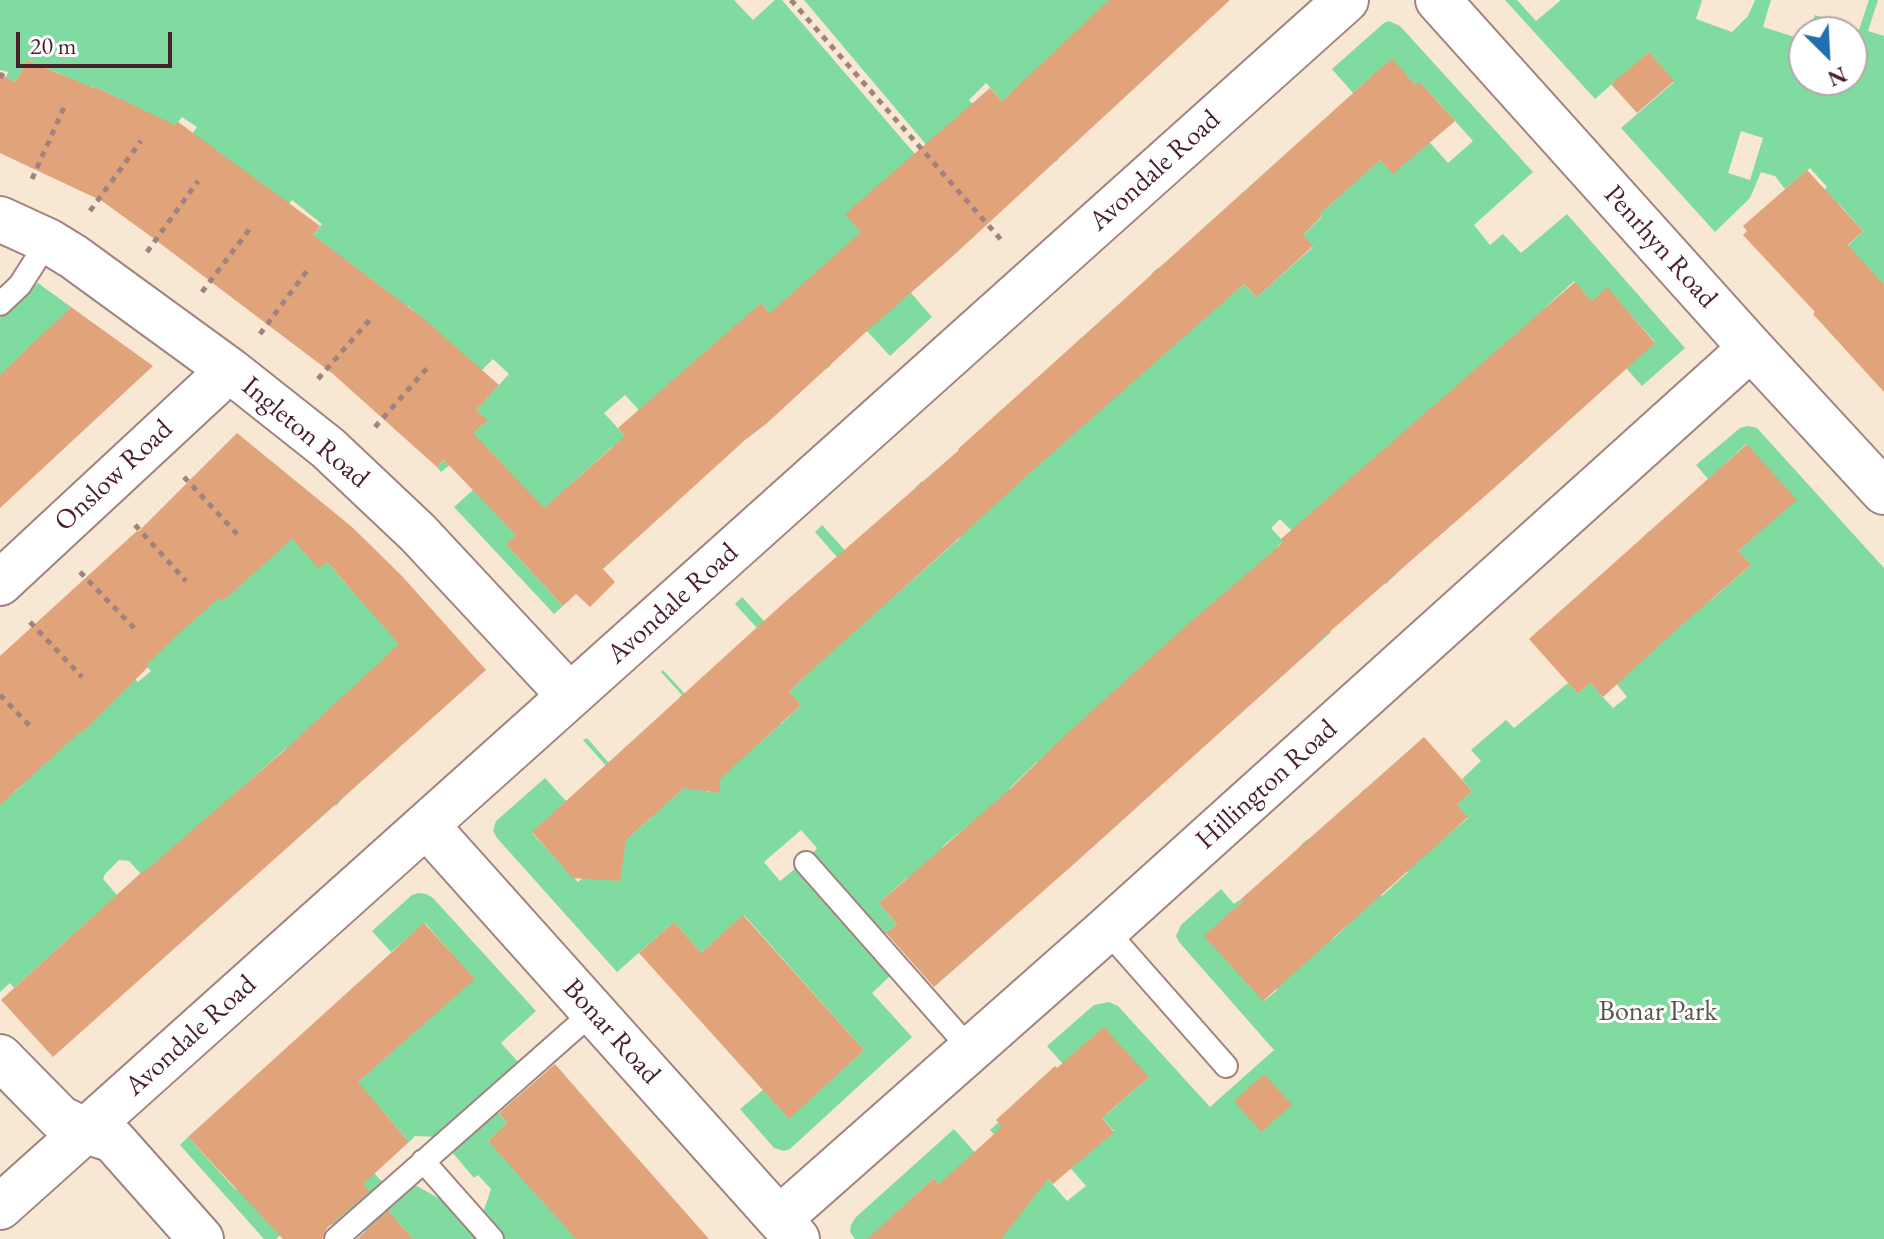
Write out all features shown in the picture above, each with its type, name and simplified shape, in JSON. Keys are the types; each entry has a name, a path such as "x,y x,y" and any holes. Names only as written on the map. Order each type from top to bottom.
{"street":[{"name":"Avondale Road","path":"0,1207 1346,0"},
{"name":"Penrhyn Road","path":"1438,0 1884,492"},
{"name":"Ingleton Road","path":"30,233 119,290 228,370 343,463 418,533 570,696"},
{"name":"Hillington Road","path":"788,1229 971,1050 1751,348"},
{"name":"Onslow Road","path":"10,598 48,538 228,370"},
{"name":"Bonar Road","path":"426,825 788,1229"},
{"path":"0,1057 60,1118 113,1140 201,1239"}],"lane":[{"path":"0,304 20,285 30,233"},
{"path":"806,863 971,1050"},
{"path":"1106,930 1226,1066"},
{"path":"336,1239 593,1012"},
{"path":"423,1161 492,1239"}],"path":[{"path":"791,0 1036,279"},
{"path":"30,233 66,103"},
{"path":"30,233 141,141"},
{"path":"119,290 198,181"},
{"path":"173,330 252,226"},
{"path":"228,370 309,268"},
{"path":"286,415 373,316"},
{"path":"343,463 430,365"},
{"path":"151,442 238,535"},
{"path":"101,488 186,581"},
{"path":"48,538 135,629"},
{"path":"10,598 82,677"},
{"path":"0,695 30,726"}],"green space":[{"path":"0,0 734,0 753,20 775,0 782,0 915,154 911,293 932,317 890,356 867,331 779,306 831,365 827,369 822,363 818,366 761,303 730,332 752,434 748,438 690,376 648,420 625,395 604,413 681,497 669,509 612,447 548,505 603,568 511,529 516,535 506,544 563,606 554,614 454,507 502,464 480,441 441,472 437,467 487,420 476,410 509,374 493,359 482,370 417,356 438,332 408,306 387,331 375,282 344,259 294,259 322,224 292,200 265,235 186,142 197,127 182,117 156,152 133,107 114,96 93,86 80,111 61,74 27,60 16,82 6,77 8,72 0,70"},
{"path":"804,0 1113,0 1006,97 1061,155 1056,162 986,83 969,100 990,123 934,154"},
{"path":"1505,0 1517,0 1536,21 1561,0 1702,0 1696,19 1732,32 1748,16 1755,0 1771,0 1763,27 1788,35 1788,96 1868,96 1868,31 1884,36 1884,285 1846,248 1863,231 1839,204 1821,220 1808,206 1827,187 1810,168 1785,189 1775,176 1761,172 1750,198 1715,232 1621,128 1674,82 1649,52 1595,99","holes":["1741,131 1763,138 1750,180 1728,173"]},
{"path":"1869,0 1878,0 1868,31 1868,16 1864,16"},
{"path":"1389,21 1400,26 1533,172 1474,225 1490,245 1503,234 1521,253 1567,214 1685,348 1642,386 1626,368 1655,342 1607,288 1592,301 1574,281 1545,308 1562,327 1533,452 1521,464 1472,411 1349,518 1398,572 1386,584 1337,530 1293,532 1280,519 1271,528 1283,541 1277,547 1295,568 1283,578 1331,632 1319,643 1272,589 1127,815 1116,826 1069,772 1056,783 1037,762 1009,789 1027,810 988,843 970,824 942,847 961,869 926,899 907,878 879,903 897,924 884,935 813,853 817,848 801,830 764,862 780,881 796,868 891,975 872,993 912,1037 790,1149 774,1148 740,1109 763,1090 789,1118 864,1050 744,915 701,953 674,922 617,972 497,838 493,831 496,821 545,778 566,801 532,833 578,882 652,817 583,740 587,738 608,762 612,760 658,811 692,781 701,790 710,792 720,784 720,773 679,698 682,695 661,672 663,670 731,744 759,743 775,729 763,716 781,724 801,705 789,692 803,678 735,604 742,597 810,671 881,607 815,532 822,525 890,600 960,538 915,488 922,481 967,530 1037,465 993,417 1000,411 1044,460 1081,338 1126,387 1196,324 1151,274 1159,267 1205,317 1244,284 1257,297 1313,247 1303,235 1322,217 1320,214 1355,182 1310,132 1318,125 1363,175 1380,160 1393,173 1418,129 1448,163 1473,141 1420,82 1416,86 1392,59 1353,93 1332,69"},
{"path":"38,283 71,307 0,381 0,318"},
{"name":"Bonar Park","path":"1740,428 1757,428 1884,568 1884,1239 1001,1239 984,1234 934,1178 884,1224 897,1239 855,1239 850,1232 855,1218 954,1129 1003,1184 1022,1167 990,1130 999,1122 1067,1201 1086,1186 1060,1156 1098,1145 1114,1131 1061,1072 1066,1068 1107,1114 1149,1077 1063,1064 1047,1046 1094,1005 1109,1002 1118,1006 1210,1107 1274,1050 1179,942 1176,936 1181,925 1221,889 1234,904 1241,899 1287,951 1318,923 1333,939 1345,928 1335,916 1351,902 1300,846 1304,842 1308,839 1359,893 1370,884 1382,896 1408,872 1397,859 1411,846 1362,791 1367,788 1444,838 1468,818 1457,805 1472,791 1462,779 1481,761 1471,750 1506,720 1514,728 1568,683 1578,694 1590,683 1613,708 1627,697 1616,683 1691,592 1642,538 1649,531 1711,600 1750,566 1738,551 1754,537 1705,482 1708,479 1696,465","holes":["1746,444 1796,500 1760,530 1712,476","1205,936 1264,975 1277,990 1264,1001"]},
{"path":"284,530 319,568 327,562 354,593 388,563 435,613 365,677 415,733 411,737 361,681 291,745 342,799 336,806 285,749 218,809 269,864 143,876 129,861 119,860 103,879 117,895 14,988 10,983 0,992 0,776 15,792 78,728 82,732 133,677 138,682 151,671 120,637 195,572 223,601 252,574"},
{"path":"418,893 433,898 536,1011 501,1043 519,1063 437,1137 415,1136 409,1142 382,1110 347,1142 383,1183 333,1226 314,1204 276,1239 264,1239 180,1145 188,1137 236,1190 474,979 425,923 391,952 372,931"},
{"path":"497,1111 507,1123 488,1141 515,1170 556,1177 537,1195 562,1223 595,1239 505,1239 483,1213 491,1189 478,1175 474,1178 452,1152"},
{"path":"415,1185 442,1200 476,1239 413,1239 395,1219 372,1238 364,1229"}],"building":[{"path":"1109,0 1230,0 954,255 603,569 615,582 590,607 576,594 563,606 506,544 516,535 444,460 437,467 333,374 102,201 0,153 0,74 16,82 27,60 93,86 175,125 178,122 320,226 313,235 424,319 499,385 476,410 488,420 473,433 544,508 625,436 618,428 761,303 770,313 861,232 845,214 990,88 1002,101"},
{"path":"1649,52 1674,81 1637,113 1611,84"},
{"path":"1392,58 1416,86 1419,81 1455,121 1393,174 1380,160 1320,214 1322,216 1303,235 1313,246 1257,297 1244,284 803,678 789,692 801,705 720,779 720,793 684,788 626,840 620,881 573,878 532,832"},
{"path":"1807,170 1863,231 1848,245 1884,285 1884,392 1743,235 1747,231 1743,226"},
{"path":"1575,282 1592,301 1607,287 1655,343 934,987 886,933 897,924 879,903 1278,547 1283,541 1281,539"},
{"path":"71,307 153,366 0,508 0,375"},
{"path":"237,433 352,527 401,575 486,670 53,1057 1,1000 143,871 286,749 399,644 327,562 319,569 292,539 223,601 219,598 185,628 82,733 0,805 0,656 138,532"},
{"path":"1747,444 1797,500 1738,551 1751,565 1603,697 1590,683 1578,694 1529,639"},
{"path":"1424,737 1472,791 1457,805 1468,817 1263,1001 1204,936 1243,901 1241,899"},
{"path":"743,915 864,1050 789,1119 639,953 674,922 701,953"},
{"path":"424,923 475,979 358,1082 409,1142 363,1184 370,1191 327,1228 322,1239 283,1239 188,1137"},
{"path":"1104,1027 1149,1077 1102,1118 1114,1132 1053,1184 1048,1179 1001,1239 867,1239 934,1178 939,1184 1002,1127 996,1120 1055,1066 1057,1068"},
{"path":"555,1064 709,1239 576,1239 488,1141 507,1123 499,1113"},
{"path":"1264,1074 1292,1105 1261,1132 1234,1101"},
{"path":"388,1211 413,1239 357,1239"}]}
